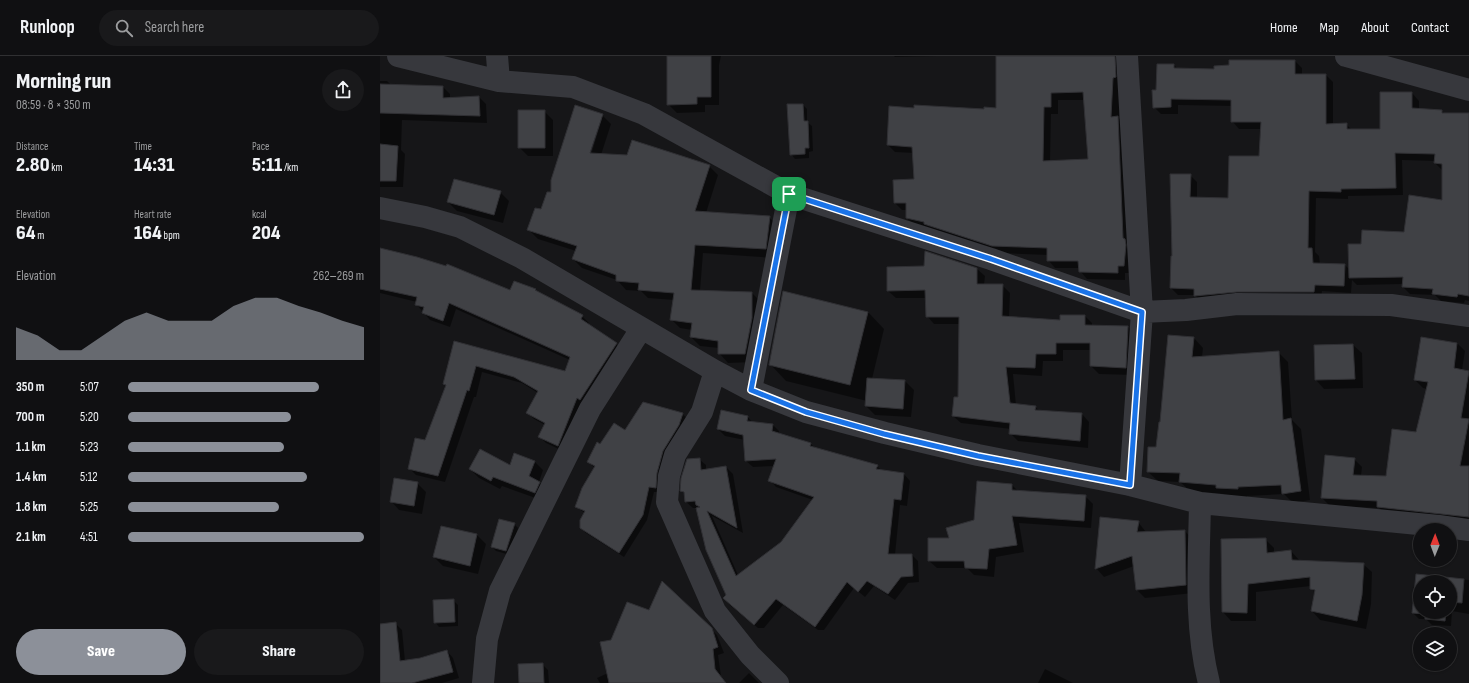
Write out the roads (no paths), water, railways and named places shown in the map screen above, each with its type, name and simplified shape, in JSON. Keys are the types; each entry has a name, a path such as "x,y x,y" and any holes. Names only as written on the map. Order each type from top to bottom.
{"street":[{"path":"398,56 500,81 573,87 644,114 789,194 991,259 1142,312 1186,310 1237,304 1391,305 1469,316"},
{"path":"497,56 500,81"},
{"path":"1127,56 1142,312 1130,485"},
{"path":"1346,56 1469,90"},
{"path":"751,390 789,194"},
{"path":"380,208 425,217 460,227 522,258 640,329 715,371 751,390 806,412 884,434 978,456 1130,485 1200,503 1469,530"},
{"path":"483,683 486,639 500,591 590,409 640,329"},
{"path":"715,371 702,412 675,455 669,476 667,502 715,611 750,655 778,683"},
{"path":"1200,503 1199,593 1204,662 1209,683"}]}
